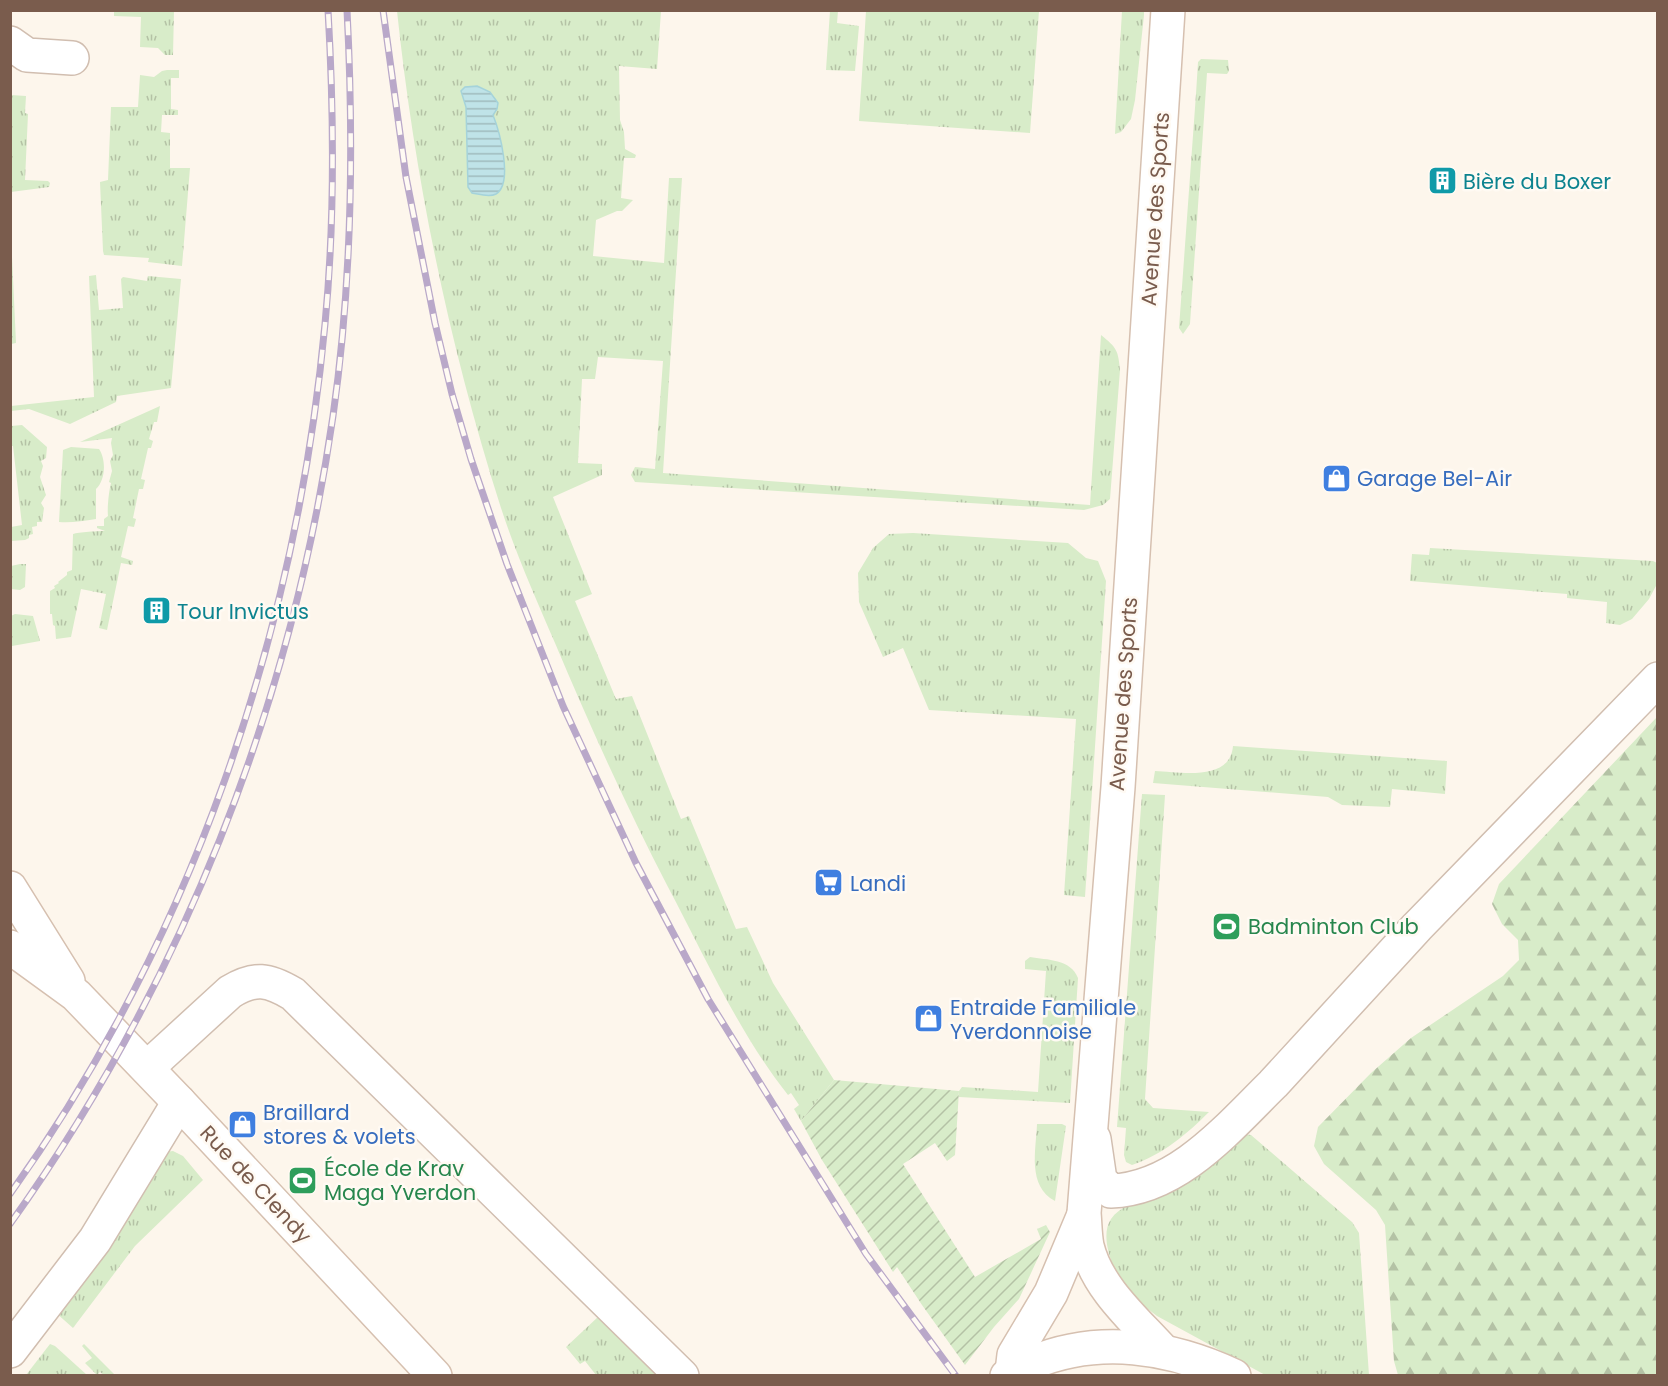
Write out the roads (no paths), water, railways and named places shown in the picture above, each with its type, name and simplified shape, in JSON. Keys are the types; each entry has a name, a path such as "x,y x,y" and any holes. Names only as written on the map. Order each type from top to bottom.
{"street":[{"name":"Avenue des Sports","path":"1163,1351 1112,1294 1101,1277 1088,1246 1084,1213 1118,787 1168,10"},
{"path":"10,43 27,55 72,58"},
{"path":"1091,1255 1095,1220 1111,1197 1123,1191 1144,1186 1176,1170 1249,1109 1417,927 1658,679"},
{"name":"Rue de Clendy","path":"14,899 76,994 435,1376"},
{"name":"Rue de Clendy","path":"10,947 76,994"},
{"path":"147,1068 230,992 246,983 260,981 277,984 293,994 682,1376"},
{"path":"10,1351 95,1240 179,1102"},
{"path":"1091,1116 1100,1180 1111,1191 1123,1191"},
{"path":"1009,1374 1014,1355 1051,1293 1084,1213"},
{"path":"1009,1374 1051,1355 1108,1346 1163,1351 1193,1359 1234,1376"}],"water":[{"path":"477,86 490,92 498,103 493,115 499,132 505,168 501,188 496,194 490,196 472,193 468,187 466,107 461,91 465,87"}],"railway":[{"path":"10,1194 75,1096 132,994 182,888 225,780 261,668 289,555 311,440 325,324 331,246 332,167 328,10"},
{"path":"10,1224 71,1133 127,1038 176,940 220,840 257,737 289,631 314,524 333,416 344,315 351,163 347,10"},
{"path":"383,10 406,177 435,323 452,394 471,459 507,564 563,706 636,863 708,999 866,1254 956,1376"}],"place":[{"name":"Bière du Boxer","path":"1442,181"},
{"name":"Garage Bel-Air","path":"1336,478"},
{"name":"Tour Invictus","path":"156,611"},
{"name":"Landi","path":"829,883"},
{"name":"Badminton Club","path":"1227,926"},
{"name":"Entraide Familiale Yverdonnoise","path":"929,1019"},
{"name":"Braillard stores & volets","path":"242,1124"},
{"name":"École de Krav Maga Yverdon","path":"303,1180"}]}
